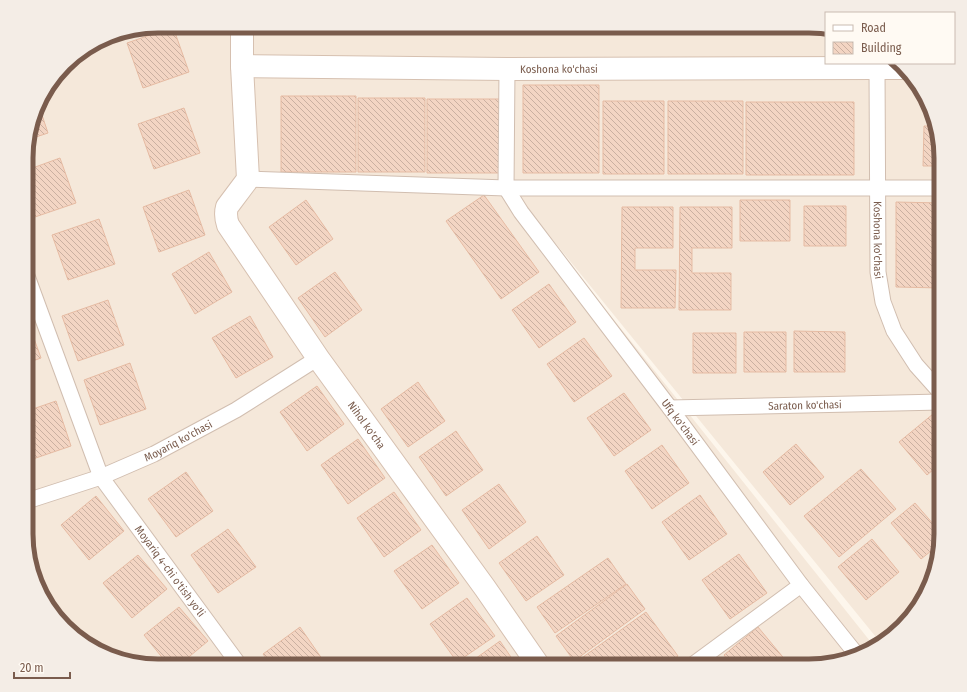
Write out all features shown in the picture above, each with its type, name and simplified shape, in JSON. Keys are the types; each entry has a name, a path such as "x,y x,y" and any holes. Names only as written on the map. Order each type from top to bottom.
{"street":[{"path":"242,33 242,66 248,179 506,188 934,188"},
{"name":"Koshona ko'chasi","path":"242,66 507,69 895,68"},
{"name":"Koshona ko'chasi","path":"877,68 878,272 883,302 894,331 916,365 934,384"},
{"path":"506,188 507,69"},
{"name":"Nihol ko'cha","path":"248,179 226,207 225,212 228,225 318,358 485,588 534,659"},
{"name":"Ufq ko'chasi","path":"506,188 521,212 670,408 801,585 853,650"},
{"name":"Moyariq 4-chi o'tish yo'li","path":"33,292 101,477 235,659"},
{"name":"Moyariq ko'chasi","path":"33,499 101,477 154,454 236,410 318,358"},
{"name":"Saraton ko'chasi","path":"670,408 934,402"},
{"path":"701,659 801,585"}],"shaded area":[{"path":"150,33 238,33 248,179 508,187 871,642 841,655 809,659 150,659 126,655 96,642 82,633 64,616 50,596 43,582 35,558 33,542 33,158 37,126 43,110 54,89 76,64 89,54 110,43 134,35"},
{"path":"242,33 817,33 825,34 825,64 890,64 903,76 921,103 930,126 934,150 934,542 930,566 917,596 903,616 877,638 509,186 249,178"}],"building":[{"path":"156,33 175,33 189,72 143,88 127,43"},
{"path":"523,85 599,85 599,173 523,173"},
{"path":"281,96 356,96 356,172 281,172"},
{"path":"358,98 425,98 425,172 358,172"},
{"path":"427,99 500,99 500,173 427,173"},
{"path":"603,101 664,101 664,174 603,174"},
{"path":"668,101 743,101 743,174 668,174"},
{"path":"746,102 854,102 854,175 746,175"},
{"path":"184,108 200,153 154,169 138,124"},
{"path":"42,114 48,133 35,137"},
{"path":"924,126 930,126 934,150 934,166 923,166"},
{"path":"60,158 76,203 33,218 33,168"},
{"path":"189,190 205,235 159,252 143,207"},
{"path":"484,195 539,272 501,299 446,221"},
{"path":"306,200 333,239 296,265 269,227"},
{"path":"740,200 790,200 790,241 740,241"},
{"path":"896,202 934,203 934,288 896,287"},
{"path":"804,206 846,206 846,246 804,246"},
{"path":"622,207 673,207 673,248 635,248 635,270 676,270 675,308 621,308"},
{"path":"680,207 732,207 732,248 692,248 692,273 731,273 731,310 679,310"},
{"path":"99,219 115,264 68,280 52,235"},
{"path":"209,252 232,292 195,314 172,274"},
{"path":"335,272 362,310 325,337 298,298"},
{"path":"549,284 576,322 539,348 512,310"},
{"path":"108,300 124,345 78,361 62,316"},
{"path":"250,316 273,357 236,378 212,338"},
{"path":"794,331 845,332 845,372 794,372"},
{"path":"744,332 786,332 786,372 744,372"},
{"path":"693,333 736,333 736,373 693,373"},
{"path":"33,336 41,358 33,361"},
{"path":"584,338 612,376 574,402 547,364"},
{"path":"130,363 146,409 100,425 84,380"},
{"path":"418,382 445,421 408,447 381,409"},
{"path":"317,386 344,424 307,451 280,412"},
{"path":"624,393 651,430 614,456 587,418"},
{"path":"56,401 71,446 33,459 33,409"},
{"path":"933,414 934,469 927,475 899,442"},
{"path":"456,431 483,470 446,496 419,457"},
{"path":"358,439 385,478 348,504 321,465"},
{"path":"796,444 824,477 790,505 763,472"},
{"path":"662,445 689,483 652,509 625,471"},
{"path":"861,469 896,509 839,557 804,516"},
{"path":"186,472 213,511 176,537 148,499"},
{"path":"499,484 526,522 489,549 462,510"},
{"path":"394,492 421,530 384,557 357,518"},
{"path":"700,495 727,534 689,560 662,522"},
{"path":"96,496 124,531 89,560 61,525"},
{"path":"915,503 934,525 933,549 921,559 891,523"},
{"path":"228,529 256,567 218,593 191,555"},
{"path":"537,536 564,575 526,601 499,563"},
{"path":"872,539 899,572 866,600 838,567"},
{"path":"432,545 459,583 422,609 394,571"},
{"path":"739,554 767,593 730,619 702,580"},
{"path":"138,555 167,589 132,618 103,583"},
{"path":"608,558 626,584 555,633 537,607"},
{"path":"627,584 645,609 577,659 573,659 556,636"},
{"path":"467,598 495,636 461,659 455,659 430,624"},
{"path":"179,607 208,641 186,659 163,659 144,635"},
{"path":"646,612 678,656 674,659 580,659"},
{"path":"300,627 322,659 267,659 263,654"},
{"path":"758,627 785,659 727,659 724,655"},
{"path":"500,641 512,659 475,659"}]}
